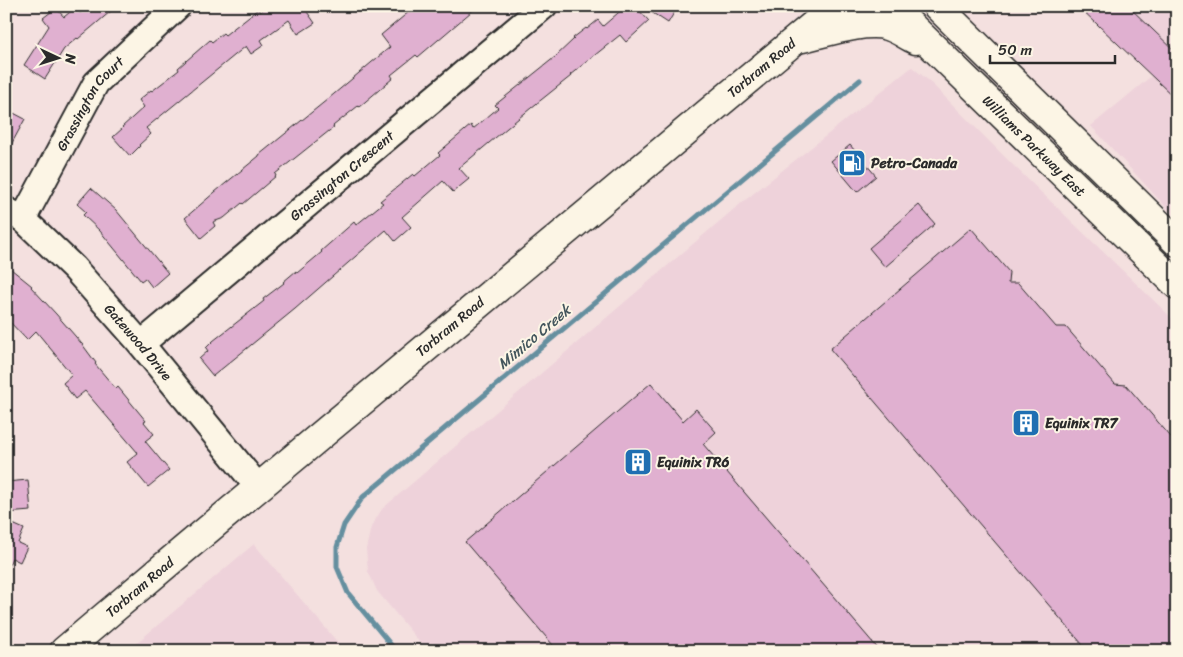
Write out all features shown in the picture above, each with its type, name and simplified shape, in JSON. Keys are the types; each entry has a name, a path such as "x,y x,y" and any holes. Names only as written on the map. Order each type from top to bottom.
{"main road":[{"name":"Torbram Road","path":"64,651 836,6"},
{"name":"Williams Parkway East","path":"891,6 1177,285"},
{"path":"937,6 1177,242"},
{"path":"796,40 863,24 876,24 889,26 938,52"}],"street":[{"name":"Grassington Court","path":"15,215 96,83 178,6"},
{"name":"Grassington Crescent","path":"141,344 544,6"},
{"name":"Gatewood Drive","path":"15,215 74,268 141,344 258,487"}],"shaded area":[{"path":"1121,6 1177,6 1177,219 1091,126 1172,59"},
{"path":"912,67 928,80 1177,323 1177,651 427,651 377,591 368,571 366,549 371,527 382,509 734,209"},
{"path":"254,544 345,651 127,651"}],"building":[{"path":"88,6 117,6 64,49 45,79 24,65 49,26 43,18 56,8 64,17 76,7 80,13"},
{"path":"268,6 309,6 305,9 315,23 298,34 289,20 261,40 264,45 251,54 246,46 146,128 151,134 130,156 113,137 144,107 139,100 179,70 178,68 210,40 212,42 223,33 225,35 258,9 260,12"},
{"path":"416,6 478,6 418,57 416,55 391,75 393,78 275,174 276,176 243,204 224,218 213,222 215,226 201,238 185,218 390,47 381,35"},
{"path":"626,6 635,6 649,21 626,42 620,35 459,168 469,179 453,192 443,181 402,217 411,227 395,241 386,230 295,309 213,376 199,359 208,351 206,348 213,341 264,301 263,299 322,252 354,222 356,225 383,203 380,201 413,174 415,176 440,155 438,153 471,125 473,129 498,108 495,105 555,57 573,38 598,20 603,26"},
{"path":"642,6 678,6 668,23"},
{"path":"1078,6 1128,6 1177,53 1177,100"},
{"path":"6,109 25,119 6,154"},
{"path":"850,145 876,176 857,192 831,161"},
{"path":"91,188 116,210 168,273 152,287 145,278 141,281 100,231 83,215 86,212 77,204"},
{"path":"919,205 935,224 885,267 869,248"},
{"name":"Equinix TR7","path":"971,228 1009,272 1008,283 1018,283 1056,327 1066,327 1115,384 1126,385 1177,444 1177,651 1088,651 830,349"},
{"path":"6,265 32,286 82,344 95,364 116,389 118,387 146,421 144,422 154,434 145,441 169,470 148,487 127,462 138,453 85,391 75,399 63,383 72,375 36,331 27,340 6,318"},
{"name":"Equinix TR6","path":"651,383 683,421 696,409 716,432 703,444 880,651 558,651 465,542"},
{"path":"28,480 31,511 6,513 6,482"},
{"path":"6,521 24,529 18,543 27,547 20,562 12,558 6,571"}],"waterway":[{"name":"Mimico Creek","path":"396,651 348,593 337,567 337,547 344,525 363,497 860,80"}],"place":[{"name":"Petro-Canada","path":"852,163"},
{"name":"Equinix TR7","path":"1026,423"},
{"name":"Equinix TR6","path":"638,462"}]}
